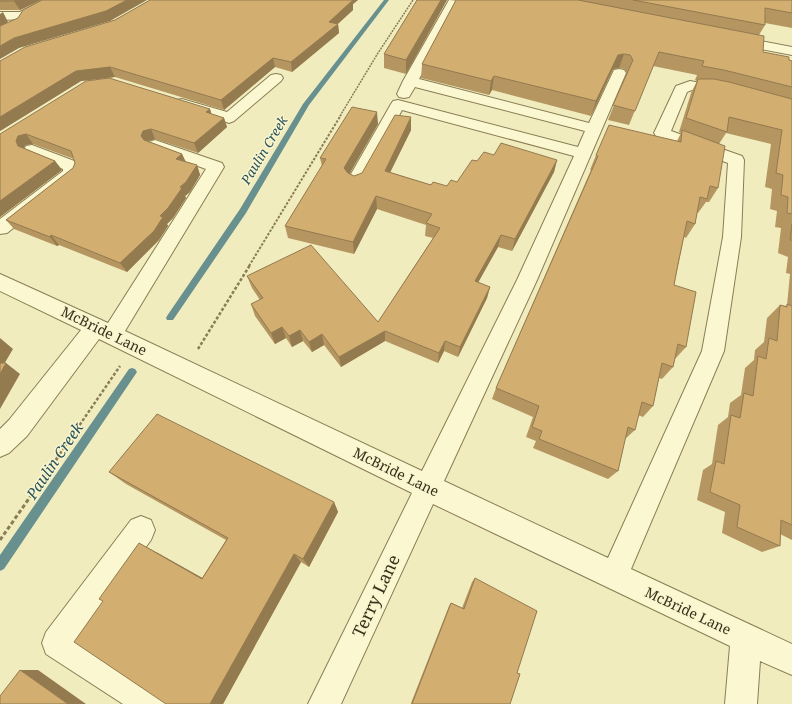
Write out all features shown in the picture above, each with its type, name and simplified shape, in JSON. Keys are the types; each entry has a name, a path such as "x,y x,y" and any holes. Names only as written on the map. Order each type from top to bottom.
{"street":[{"path":"0,16 22,16 53,0"},
{"path":"356,181 454,1"},
{"path":"6,29 19,23 22,16"},
{"path":"722,37 792,51"},
{"name":"Terry Lane","path":"324,704 527,280 619,73"},
{"path":"168,99 229,118 276,78"},
{"path":"410,81 595,128"},
{"path":"614,576 713,351 732,237 736,160 662,133 681,89 690,85 737,95"},
{"path":"398,104 584,154"},
{"path":"0,445 18,428 104,330 216,167 155,145"},
{"path":"0,228 72,173 71,166 32,150"},
{"name":"McBride Lane","path":"0,282 104,330 427,487 792,660"},
{"path":"141,530 57,644 152,704"},
{"path":"741,704 746,639"}],"path":[{"path":"186,370 378,53 413,0"},
{"path":"0,540 135,346"}],"building":[{"path":"0,0 17,0 0,1"},
{"path":"42,0 127,0 106,11 14,38 0,46 0,26 18,18 23,10"},
{"path":"150,0 353,0 329,22 338,24 291,62 273,58 221,100 110,67 76,71 0,117 0,61 25,47 115,20"},
{"path":"417,0 441,0 406,60 384,54"},
{"path":"456,0 578,0 764,36 763,52 789,57 789,60 792,61 792,87 702,66 704,61 659,52 635,111 613,105 633,60 630,55 618,55 596,101 494,76 491,81 422,64"},
{"path":"633,0 792,0 792,13 765,8 765,25"},
{"path":"109,78 210,109 206,112 224,118 194,143 151,129 143,131 141,136 144,140 182,154 176,159 197,165 186,182 180,187 182,188 168,208 160,216 163,217 154,231 120,263 51,235 50,237 6,220 73,168 75,163 71,151 26,134 18,136 16,141 18,146 55,161 0,201 0,134 86,81"},
{"path":"698,79 714,79 729,82 792,99 792,214 787,213 788,197 781,195 783,175 776,173 782,130 729,117 727,132 686,118"},
{"path":"352,107 377,112 344,168 348,173 354,176 362,173 395,115 411,117 385,171 431,185 433,182 447,186 451,180 457,182 472,160 477,161 484,152 494,155 501,143 557,160 515,239 501,235 475,281 490,287 460,347 445,341 439,353 385,331 339,357 322,334 309,342 300,330 289,336 282,327 271,333 251,304 263,298 247,276 311,245 378,322 440,228 426,223 432,214 376,196 353,242 285,226 326,159 320,158"},
{"path":"609,125 681,142 682,130 725,146 718,188 710,186 707,199 700,197 695,224 687,221 677,269 674,285 696,292 686,347 678,344 673,367 662,363 653,406 642,402 635,430 628,427 618,471 539,439 542,431 532,427 539,406 496,388 598,156 596,155"},
{"path":"792,224 792,240 790,240"},
{"path":"787,304 792,306 792,525 781,520 780,546 737,527 740,505 710,492 716,461 724,464 731,415 740,418 744,393 753,396 758,356 766,359 769,338 777,341 780,305 787,307"},
{"path":"0,363 6,363 0,374"},
{"path":"157,414 334,502 303,559 294,554 210,704 166,704 74,642 103,601 99,599 139,543 202,579 228,538 109,472"},
{"path":"475,578 537,611 517,673 520,674 510,704 412,704 451,603 464,609"},
{"path":"20,670 68,704 0,704 0,696"}],"waterway":[{"name":"Paulin Creek","path":"170,318 243,211 306,104 387,0"},
{"name":"Paulin Creek","path":"0,565 132,372"}]}
